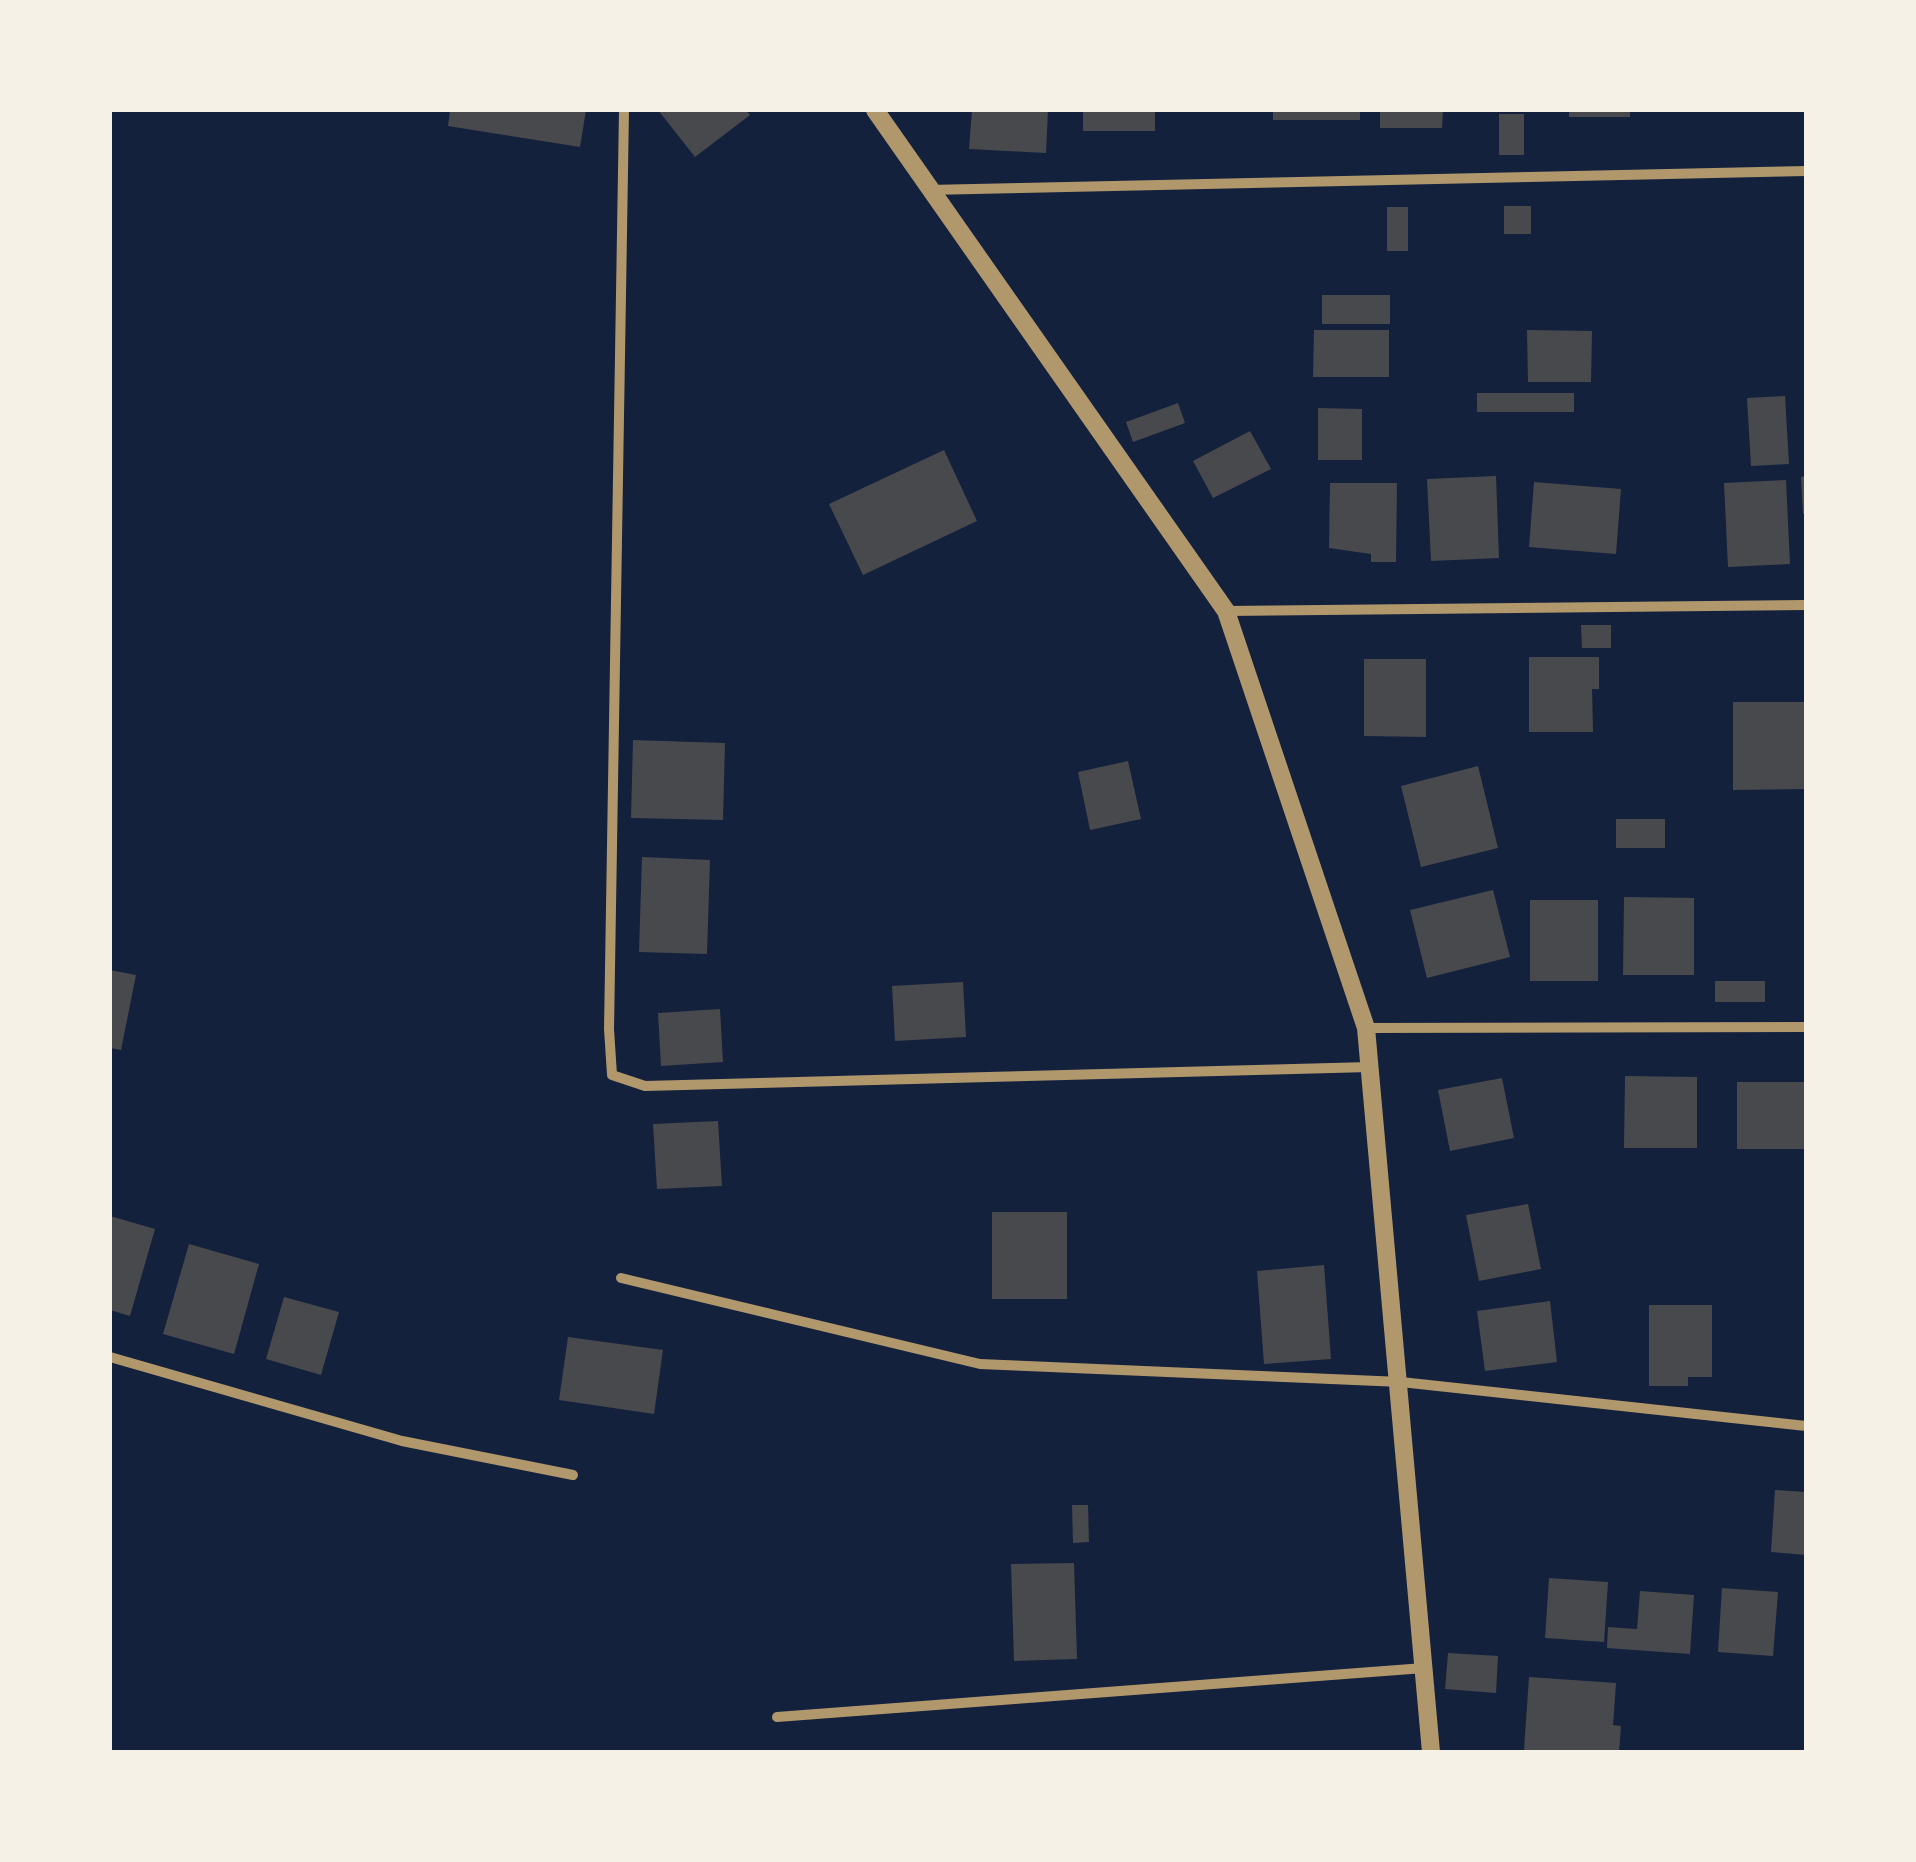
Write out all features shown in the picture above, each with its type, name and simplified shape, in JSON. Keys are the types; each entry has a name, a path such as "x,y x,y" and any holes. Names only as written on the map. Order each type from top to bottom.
{"street":[{"path":"624,110 608,1029 612,1075 646,1086 1370,1067"},
{"path":"875,110 927,190 1226,612 1366,1028 1402,1382 1431,1752"},
{"path":"927,190 1806,171"},
{"path":"1226,612 1806,605"},
{"path":"1366,1028 1806,1027"},
{"path":"621,1278 980,1364 1402,1382 1806,1426"},
{"path":"110,1356 402,1441 573,1475"},
{"path":"777,1717 1424,1668"}],"building":[{"path":"450,110 586,110 580,147 448,126"},
{"path":"658,110 746,110 750,115 695,157"},
{"path":"972,110 1048,110 1046,153 969,149"},
{"path":"1083,110 1155,110 1155,131 1083,131"},
{"path":"1273,110 1360,110 1360,120 1273,120"},
{"path":"1380,110 1443,110 1442,128 1380,128"},
{"path":"1569,110 1630,110 1630,117 1569,117"},
{"path":"1499,114 1524,114 1524,155 1499,155"},
{"path":"1504,206 1531,206 1531,234 1504,234"},
{"path":"1387,207 1408,207 1408,251 1387,251"},
{"path":"1322,295 1390,295 1390,324 1322,324"},
{"path":"1314,330 1389,330 1389,377 1313,377"},
{"path":"1527,330 1592,331 1591,382 1528,382"},
{"path":"1477,393 1574,393 1574,412 1477,412"},
{"path":"1785,396 1789,464 1751,466 1747,398"},
{"path":"1178,403 1185,423 1133,442 1126,422"},
{"path":"1318,408 1362,409 1362,460 1318,460"},
{"path":"1250,431 1271,469 1213,498 1193,461"},
{"path":"944,450 977,521 863,575 829,504"},
{"path":"1496,476 1499,558 1431,561 1427,479"},
{"path":"1806,476 1806,514 1803,514 1801,477"},
{"path":"1786,480 1790,564 1728,567 1724,483"},
{"path":"1534,482 1621,489 1616,554 1529,547"},
{"path":"1330,483 1397,483 1396,562 1371,562 1371,554 1329,548"},
{"path":"1581,625 1611,625 1611,648 1582,648"},
{"path":"1529,657 1599,657 1599,689 1592,689 1593,732 1529,732"},
{"path":"1364,659 1426,659 1426,737 1364,736"},
{"path":"1733,702 1805,702 1805,789 1733,790"},
{"path":"633,740 725,743 723,820 631,818"},
{"path":"1128,761 1141,819 1090,830 1078,772"},
{"path":"1478,766 1498,848 1421,867 1401,786"},
{"path":"1616,819 1665,819 1665,848 1616,848"},
{"path":"642,857 710,860 707,954 639,952"},
{"path":"1493,890 1510,957 1427,978 1410,910"},
{"path":"1624,897 1694,898 1694,975 1623,975"},
{"path":"1530,900 1598,900 1598,981 1530,981"},
{"path":"110,970 136,975 121,1050 110,1048"},
{"path":"1715,981 1765,981 1765,1002 1715,1002"},
{"path":"963,982 966,1037 895,1041 892,986"},
{"path":"720,1009 723,1062 661,1066 658,1013"},
{"path":"1625,1076 1697,1077 1697,1148 1624,1148"},
{"path":"1502,1078 1514,1138 1450,1151 1438,1090"},
{"path":"1737,1082 1806,1082 1806,1149 1737,1149"},
{"path":"718,1121 722,1186 657,1189 653,1124"},
{"path":"1528,1204 1541,1269 1479,1281 1466,1215"},
{"path":"992,1212 1067,1212 1067,1299 992,1299"},
{"path":"110,1216 155,1229 130,1316 110,1310"},
{"path":"189,1244 259,1264 234,1354 163,1334"},
{"path":"1324,1265 1331,1359 1264,1364 1257,1271"},
{"path":"284,1297 339,1312 321,1375 266,1359"},
{"path":"1550,1301 1557,1362 1485,1371 1477,1311"},
{"path":"1649,1305 1712,1305 1712,1377 1688,1377 1688,1386 1649,1386"},
{"path":"568,1337 663,1350 654,1414 559,1400"},
{"path":"1775,1490 1806,1492 1806,1555 1771,1552"},
{"path":"1072,1505 1088,1505 1089,1542 1073,1543"},
{"path":"1074,1563 1077,1659 1014,1661 1011,1564"},
{"path":"1549,1578 1608,1582 1604,1642 1545,1638"},
{"path":"1722,1588 1778,1592 1773,1656 1718,1652"},
{"path":"1640,1591 1694,1595 1690,1654 1607,1648 1608,1627 1637,1629"},
{"path":"1448,1653 1498,1656 1496,1693 1445,1689"},
{"path":"1529,1677 1616,1683 1613,1725 1621,1726 1619,1752 1524,1750"}]}
